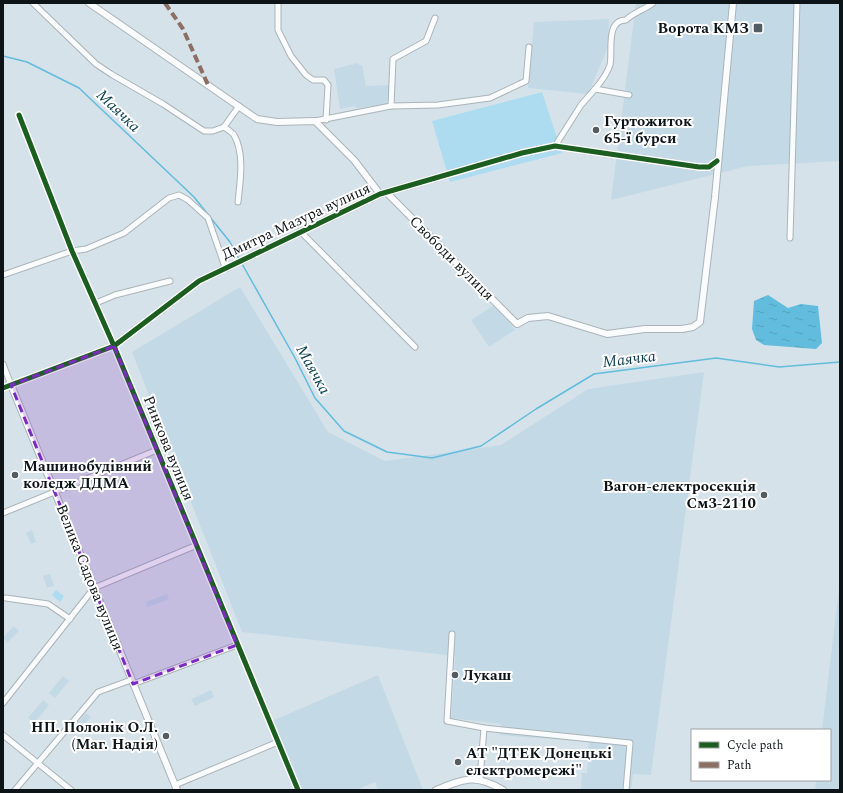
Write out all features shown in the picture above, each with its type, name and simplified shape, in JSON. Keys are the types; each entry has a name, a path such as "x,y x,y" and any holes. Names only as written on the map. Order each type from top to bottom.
{"street":[{"path":"33,3 96,64 122,81 163,104 204,131 214,131 224,127 239,106"},
{"path":"89,3 257,119 277,122 326,120 391,106 438,105 490,98 526,81 529,47"},
{"path":"278,3 278,30 291,56 306,74 314,80 324,80 328,85 326,120"},
{"path":"555,146 581,105 596,89 607,73 610,64 612,35 616,23 620,20 626,20 633,14 645,10 653,3"},
{"path":"717,161 733,3"},
{"path":"790,238 797,3"},
{"path":"391,106 393,59 426,41 435,18"},
{"path":"596,89 629,95"},
{"name":"Ринкова вулиця","path":"19,115 72,251 96,303 298,790"},
{"path":"315,121 354,160 380,194"},
{"path":"224,127 234,135 239,154 240,176 238,202"},
{"name":"Дмитра Мазура вулиця","path":"3,388 114,346 199,280 380,194 522,153 555,146 699,167 709,167 717,161"},
{"name":"Свободи вулиця","path":"387,193 517,324 528,318 548,316 607,334 645,329 682,329 697,325 700,322 716,197 717,161"},
{"path":"3,275 72,251 86,249 124,233 169,198 178,195 188,200 208,218 227,266"},
{"path":"300,231 415,347"},
{"path":"96,303 116,295 170,281"},
{"name":"Велика Садова вулиця","path":"3,364 176,787"},
{"path":"3,513 157,450"},
{"path":"3,703 94,588 196,545"},
{"path":"4,598 48,604 70,619"},
{"path":"452,634 447,721 484,728 630,743 626,790"},
{"path":"15,790 98,692 132,682 237,645"},
{"path":"480,779 484,728"},
{"path":"3,735 71,790"},
{"path":"176,787 278,742"},
{"path":"436,790 464,779 473,778 491,783 501,790"}],"highlighted area":[{"path":"114,346 237,645 133,684 11,385"}],"shaded area":[{"path":"636,3 840,3 840,161 748,166 611,200"},
{"path":"609,19 608,47 588,94 528,88 534,22"},
{"path":"358,63 359,65 362,65 366,86 390,85 390,95 384,106 377,108 374,106 356,108 355,106 340,109 334,69"},
{"path":"542,92 562,153 450,182 432,121"},
{"path":"240,287 328,432 385,461 501,445 588,389 704,372 651,775 633,774 631,790 581,790 582,773 587,773 589,742 500,735 501,724 451,718 455,656 242,632 132,352"},
{"path":"497,303 515,330 489,347 471,320"},
{"path":"32,530 36,542 31,544 26,533"},
{"path":"50,574 54,586 47,588 43,576"},
{"path":"840,581 840,790 815,790 816,781 831,781 831,729 822,729"},
{"path":"56,590 64,596 60,602 52,595"},
{"path":"167,594 169,599 147,607 146,602"},
{"path":"14,626 19,631 7,643 3,637"},
{"path":"378,675 423,790 378,790 375,782 357,790 301,790 272,721"},
{"path":"63,676 69,681 55,698 49,693"},
{"path":"211,690 214,697 195,706 191,699"},
{"path":"43,700 49,705 34,723 28,718"},
{"path":"86,713 91,717 82,727 77,723"}],"water":[{"path":"768,295 788,308 801,304 818,306 822,343 816,349 764,345 756,340 752,329 754,301"}],"waterway":[{"name":"Маячка","path":"3,56 27,62 79,88 194,197 230,242 239,259"},
{"name":"Маячка","path":"241,262 295,358 315,398 344,431 387,452 432,458 481,446 536,409 594,374 716,358 779,367 840,362"}],"marked path":[{"path":"165,3 183,29 208,85"}],"cycle path":[{"path":"19,115 72,251 114,346 298,790"},
{"path":"3,388 114,346 199,281 380,194 522,153 555,146 699,167 709,167 717,161"}],"place":[{"name":"Ворота КМЗ","path":"758,28"},
{"name":"Гуртожиток 65-ї бурси","path":"596,130"},
{"name":"Машинобудівний коледж ДДМА","path":"15,475"},
{"name":"Вагон-електросекція См3-2110","path":"764,495"},
{"name":"Лукаш","path":"455,675"},
{"name":"НП. Полонік О.Л. (Маг. Надія)","path":"166,736"},
{"name":"АТ \"ДТЕК Донецькі електромережі\"","path":"458,762"}]}
